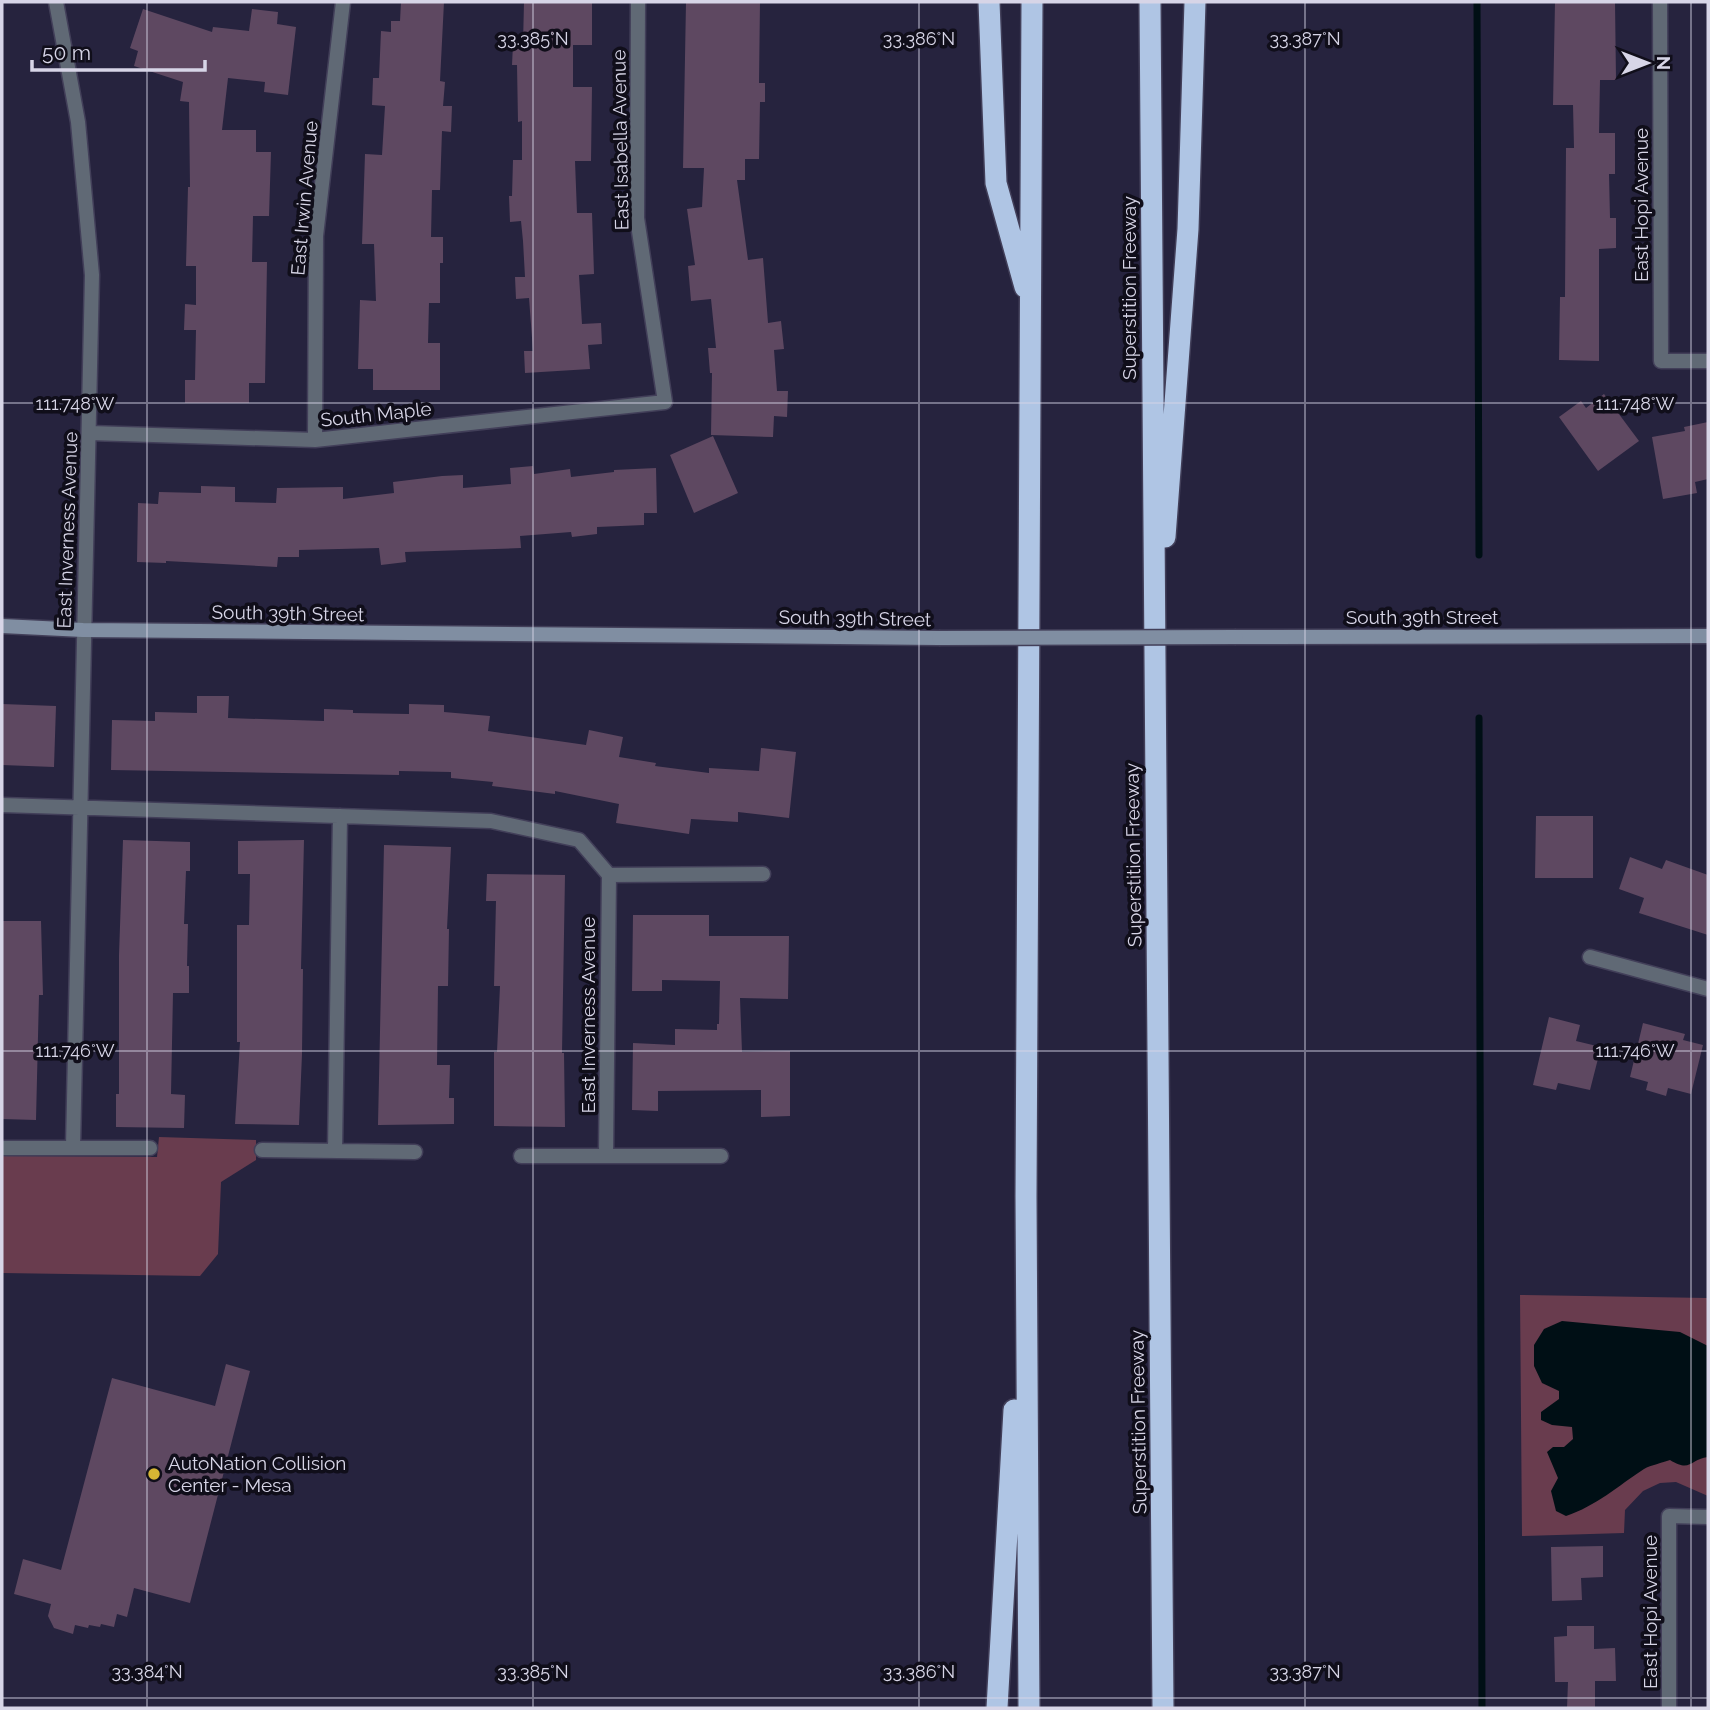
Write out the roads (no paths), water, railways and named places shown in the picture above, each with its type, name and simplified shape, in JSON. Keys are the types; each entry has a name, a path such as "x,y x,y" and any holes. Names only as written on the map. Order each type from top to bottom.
{"highway":[{"path":"989,2 996,183 1032,313"},
{"path":"997,1708 1023,1296 1026,1196 1032,2"},
{"name":"Superstition Freeway","path":"1150,2 1163,1708"},
{"path":"1154,693 1188,229 1195,2"},
{"path":"1023,1296 1029,1708"}],"street":[{"name":"East Inverness Avenue","path":"56,2 78,122 92,275 73,1147"},
{"name":"East Irwin Avenue","path":"314,440 316,236 343,2"},
{"name":"East Isabella Avenue","path":"638,2 637,218 665,402"},
{"name":"East Hopi Avenue","path":"1661,2 1661,361 1708,361"},
{"name":"South Maple","path":"90,433 314,440 665,402"},
{"name":"South 39th Street","path":"2,626 83,630 939,638 1708,636"},
{"path":"2,805 491,821 579,840 609,876 763,874"},
{"path":"335,1151 340,816"},
{"name":"East Inverness Avenue","path":"606,1155 609,876"},
{"path":"1590,957 1708,989"},
{"path":"4,1148 150,1148"},
{"path":"262,1150 415,1152"},
{"path":"521,1156 721,1156"},
{"name":"East Hopi Avenue","path":"1669,1708 1669,1516 1708,1517"}],"waterway":[{"path":"1477,2 1479,555"},
{"path":"1479,718 1482,1708"}],"place":[{"name":"AutoNation Collision Center - Mesa","path":"154,1474"}]}
